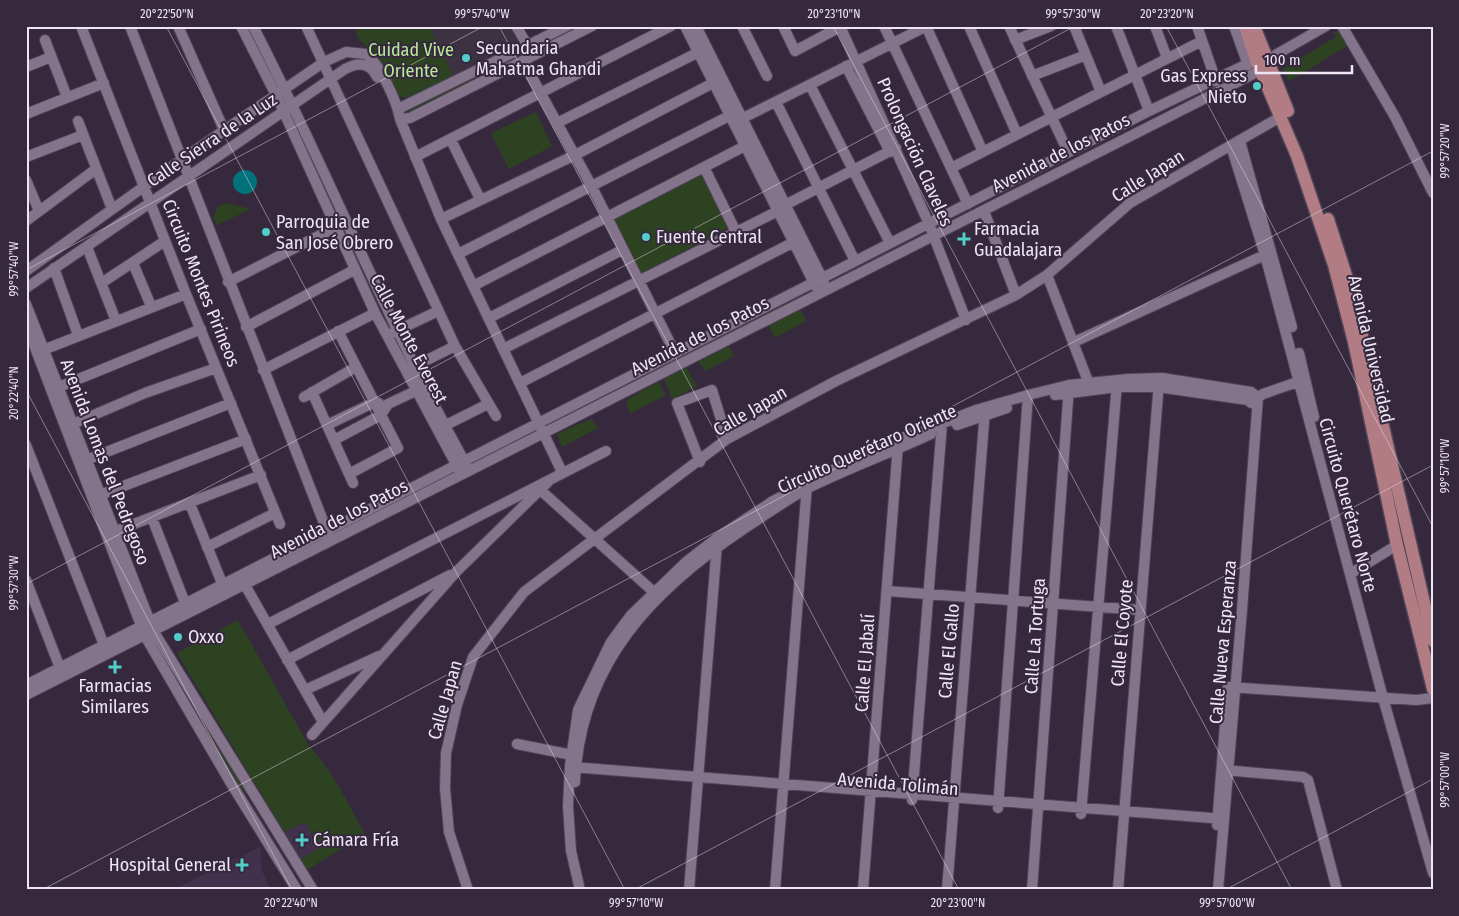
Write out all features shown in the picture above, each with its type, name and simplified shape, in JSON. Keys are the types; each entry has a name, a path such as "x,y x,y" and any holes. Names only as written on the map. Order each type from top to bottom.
{"main road":[{"name":"Avenida Universidad","path":"1245,26 1263,62 1339,250 1356,313 1392,492 1397,544 1433,689"},
{"name":"Avenida Universidad","path":"1254,26 1263,62 1317,211 1336,273 1392,492 1433,641"}],"street":[{"name":"Circuito Montes Pirineos","path":"82,26 186,294 280,524"},
{"path":"130,26 228,282 329,536"},
{"path":"178,26 224,130"},
{"name":"Calle Monte Everest","path":"241,26 284,100 333,194 376,289 392,333 466,473"},
{"name":"Calle Monte Everest","path":"252,26 354,270 375,313 392,333"},
{"path":"306,26 455,346 496,416"},
{"path":"516,26 528,46"},
{"path":"400,119 410,118 592,26"},
{"path":"415,157 540,95 671,26"},
{"path":"685,26 736,119 824,292"},
{"path":"696,26 736,119 745,146 781,208 794,242 818,280"},
{"path":"742,26 767,76"},
{"path":"783,26 794,50 840,26"},
{"name":"Prolongación Claveles","path":"840,26 857,61 893,150 929,224 966,320"},
{"path":"884,26 968,204"},
{"path":"458,254 591,186 776,102 927,26 983,152"},
{"path":"969,26 1018,134"},
{"path":"1009,26 1068,152"},
{"path":"1016,40 1051,26"},
{"path":"1074,26 1101,92"},
{"path":"1116,26 1149,111"},
{"path":"1155,26 1167,58"},
{"path":"1197,26 1216,81"},
{"path":"1234,26 1263,62 1326,26"},
{"path":"1342,26 1395,117 1433,193"},
{"path":"561,28 455,82 402,107 398,106 400,119 441,219 562,472"},
{"path":"45,40 68,97"},
{"path":"951,168 1202,41"},
{"name":"Calle Sierra de la Luz","path":"26,288 87,246 148,194 328,70 346,52 358,52 372,58 398,106"},
{"path":"557,123 699,52"},
{"path":"1032,76 1086,55"},
{"path":"26,68 51,56"},
{"path":"523,61 540,95 575,155 607,217 637,282 675,353"},
{"name":"Avenida de los Patos","path":"26,695 245,585 460,463 538,423 1149,111 1263,62"},
{"name":"Avenida de los Patos","path":"26,685 223,584 466,473 544,434 984,211 1263,62"},
{"name":"Calle Sierra de la Luz","path":"26,271 112,209 148,194 185,169 224,130 284,100 328,70 367,65 374,70 395,115 400,119"},
{"path":"504,349 893,150 846,66"},
{"path":"455,82 460,92"},
{"path":"441,219 575,155 715,82"},
{"path":"26,114 104,83"},
{"path":"810,85 890,243"},
{"path":"776,102 855,261"},
{"name":"Calle Japan","path":"468,890 449,832 445,788 448,743 457,705 474,657 524,592 700,462 727,439 836,381 966,320 1016,294 1047,275 1130,203 1282,116"},
{"path":"78,121 112,209"},
{"path":"26,157 84,135"},
{"path":"451,140 480,199"},
{"name":"Circuito Querétaro Norte","path":"1236,143 1269,253 1301,381 1433,873"},
{"path":"473,286 745,146"},
{"path":"704,167 736,232"},
{"path":"26,221 96,169"},
{"path":"26,180 39,211"},
{"path":"994,190 1001,202"},
{"path":"324,199 333,194"},
{"path":"984,211 1016,294"},
{"path":"228,282 336,227"},
{"path":"103,282 165,241"},
{"path":"520,383 794,242"},
{"path":"87,246 103,282 116,321"},
{"path":"489,318 622,250"},
{"path":"1074,342 1269,253"},
{"path":"133,263 151,306"},
{"path":"54,268 78,335"},
{"path":"246,327 354,270"},
{"path":"1047,275 1090,386"},
{"path":"366,294 376,289"},
{"path":"41,351 151,306 186,294"},
{"name":"Avenida Lomas del Pedregoso","path":"26,304 41,351 150,634"},
{"path":"392,333 438,311"},
{"path":"263,370 375,313"},
{"name":"Avenida Lomas del Pedregoso","path":"26,324 59,386 70,425"},
{"path":"59,386 201,329"},
{"path":"338,331 398,448 351,478 327,425 308,394 356,367"},
{"path":"410,368 455,346"},
{"path":"70,425 145,393 216,368"},
{"path":"1254,400 1301,381"},
{"name":"Circuito Querétaro Oriente","path":"580,890 571,851 573,770 585,712 599,672 656,594 717,543 807,485 898,444 985,411 1027,399 1069,388 1158,382 1254,400"},
{"name":"Calle El Coyote","path":"1118,890 1158,382"},
{"path":"1082,812 1117,384"},
{"name":"Calle La Tortuga","path":"1032,890 1069,388"},
{"path":"334,440 381,415 388,404 420,389"},
{"path":"700,462 677,403 712,390 727,439"},
{"path":"998,805 1027,399"},
{"name":"Calle Nueva Esperanza","path":"1211,890 1220,822 1245,544 1254,400"},
{"path":"327,425 374,402 388,404"},
{"path":"83,461 231,403"},
{"path":"441,428 488,404"},
{"name":"Calle El Gallo","path":"947,890 985,411"},
{"path":"912,798 942,427"},
{"path":"97,497 246,439"},
{"path":"26,444 104,645"},
{"name":"Calle El Jabalí","path":"863,890 898,444"},
{"path":"312,735 457,571 539,488 562,472 606,450"},
{"path":"110,533 261,476"},
{"path":"775,890 807,485"},
{"path":"539,488 656,594"},
{"path":"268,624 539,488"},
{"path":"190,504 227,594"},
{"path":"207,546 274,513"},
{"path":"152,518 189,613"},
{"path":"689,890 717,543"},
{"path":"1352,573 1397,544"},
{"path":"287,660 457,571"},
{"path":"26,580 60,668"},
{"path":"245,585 323,722"},
{"path":"887,591 1140,610"},
{"path":"150,634 229,780 297,890"},
{"path":"150,634 314,890"},
{"path":"305,690 382,654"},
{"path":"1232,687 1416,700 1433,698"},
{"name":"Circuito Querétaro Norte","path":"1387,698 1433,852"},
{"path":"517,744 575,756"},
{"name":"Avenida Tolimán","path":"573,770 1220,822"},
{"path":"1225,770 1303,777 1308,780 1337,890"},
{"name":"Circuito Querétaro Oriente","path":"571,813 576,852 586,890"},
{"name":"Calle Nueva Esperanza","path":"1218,890 1220,822"}],"shaded area":[{"name":"Secundaria Mahatma Ghandi","path":"429,26 512,26 519,41 453,76"},
{"path":"245,170 253,174 257,182 253,190 245,194 237,190 233,182 237,174"},
{"name":"Cámara Fría","path":"305,822 321,849 300,859 284,832"},
{"name":"Hospital General","path":"260,847 262,871 271,890 172,890"}],"green space":[{"name":"Cuidad Vive Oriente","path":"356,26 429,26 453,76 408,98 393,95 373,54 357,37"},
{"path":"572,26 579,26 408,114 407,111"},
{"path":"1340,29 1349,45 1289,81 1282,69 1336,37 1334,32"},
{"path":"536,112 552,146 509,169 491,133"},
{"path":"703,174 730,227 640,275 611,221"},
{"path":"227,203 251,209 217,225 213,218 218,206"},
{"path":"800,309 806,321 775,338 768,325"},
{"path":"729,346 734,356 706,371 698,362"},
{"path":"686,367 697,386 672,399 664,378"},
{"path":"658,381 666,395 630,414 626,401"},
{"path":"591,419 598,428 562,447 557,434"},
{"path":"238,620 309,746 333,777 365,834 307,870 300,859 320,848 305,822 284,832 177,653"},
{"path":"154,640 268,827 250,798 237,784 151,641"}],"place":[{"name":"Secundaria Mahatma Ghandi","path":"466,58"},
{"name":"Gas Express Nieto","path":"1257,86"},
{"name":"Parroquia de San José Obrero","path":"266,232"},
{"name":"Fuente Central","path":"646,237"},
{"name":"Farmacia Guadalajara","path":"964,239"},
{"name":"Oxxo","path":"178,637"},
{"name":"Farmacias Similares","path":"115,667"},
{"name":"Cámara Fría","path":"302,840"},
{"name":"Hospital General","path":"242,865"}]}
